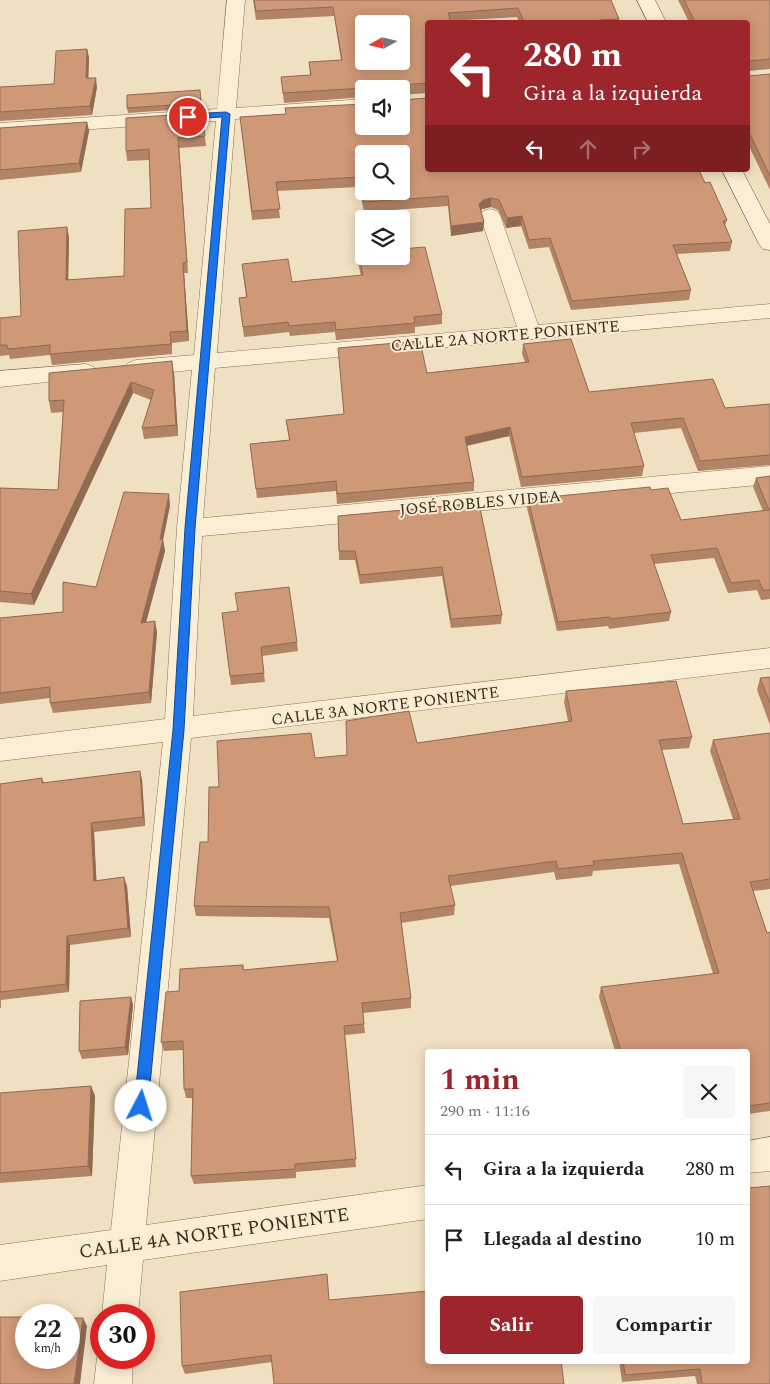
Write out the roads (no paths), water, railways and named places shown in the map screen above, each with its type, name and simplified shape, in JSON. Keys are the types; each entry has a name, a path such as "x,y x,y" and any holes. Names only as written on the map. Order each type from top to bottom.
{"street":[{"path":"121,1304 178,730 190,528 236,0"},
{"path":"646,0 656,20"},
{"path":"0,129 355,106"},
{"path":"733,172 770,244"},
{"path":"490,215 530,333"},
{"name":"CALLE 2A NORTE PONIENTE","path":"0,379 770,311"},
{"name":"JOSÉ ROBLES VIDEA","path":"190,528 770,475"},
{"name":"CALLE 3A NORTE PONIENTE","path":"0,750 770,658"},
{"path":"750,1157 770,1154"},
{"name":"CALLE 4A NORTE PONIENTE","path":"0,1263 425,1202"},
{"path":"113,1384 114,1369"}]}
